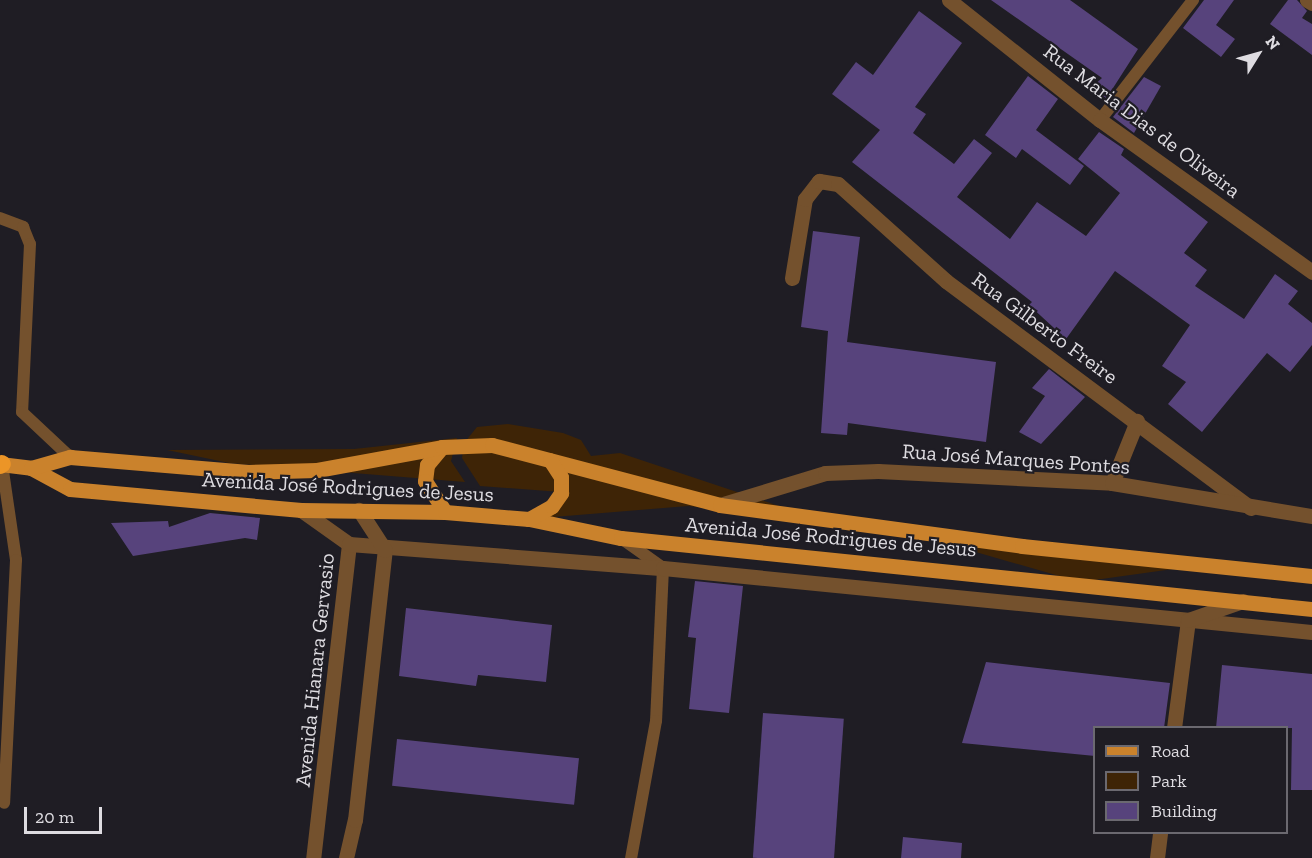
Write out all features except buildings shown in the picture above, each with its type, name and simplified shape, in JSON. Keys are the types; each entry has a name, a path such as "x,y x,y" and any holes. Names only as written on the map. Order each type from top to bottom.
{"main road":[{"name":"Avenida José Rodrigues de Jesus","path":"31,468 70,456 248,472 317,470 442,447 492,445 720,506 1022,546 1312,576"},
{"path":"442,447 427,465 425,481 445,512"},
{"path":"529,519 552,506 561,493 561,477 550,460"},
{"path":"1,464 31,468"},
{"name":"Avenida José Rodrigues de Jesus","path":"31,468 70,489 301,510 445,512 529,519 621,538 1312,609"}],"street":[{"name":"Rua Maria Dias de Oliveira","path":"949,0 1100,120 1312,272"},
{"path":"1307,0 1312,3"},
{"name":"Rua Gilberto Freire","path":"792,278 805,199 819,181 838,184 946,281 1251,508"},
{"path":"1112,483 1137,421"},
{"name":"Rua José Marques Pontes","path":"720,506 825,473 878,471 1112,483 1251,508 1312,516"},
{"name":"Avenida Hianara Gervasio","path":"301,510 349,544 313,858"},
{"path":"346,858 355,820 385,550 359,510"},
{"path":"349,544 385,550 663,568 1312,632"},
{"path":"1188,620 1243,601"},
{"path":"1174,726 1188,620"},
{"path":"1157,858 1160,834"}],"lane":[{"path":"1100,120 1193,0"},
{"path":"0,218 23,228 30,244 22,411 70,456"},
{"path":"1,464 16,560 4,803"},
{"path":"621,538 663,568 656,721 631,858"}],"green space":[{"path":"508,424 563,433 581,440 591,456 620,453 824,521 1195,566 1080,582 910,533 688,506 529,519 561,492 480,486 462,458 464,443 477,427"},
{"path":"457,438 451,461 465,482 229,463 167,450 354,449"}]}
